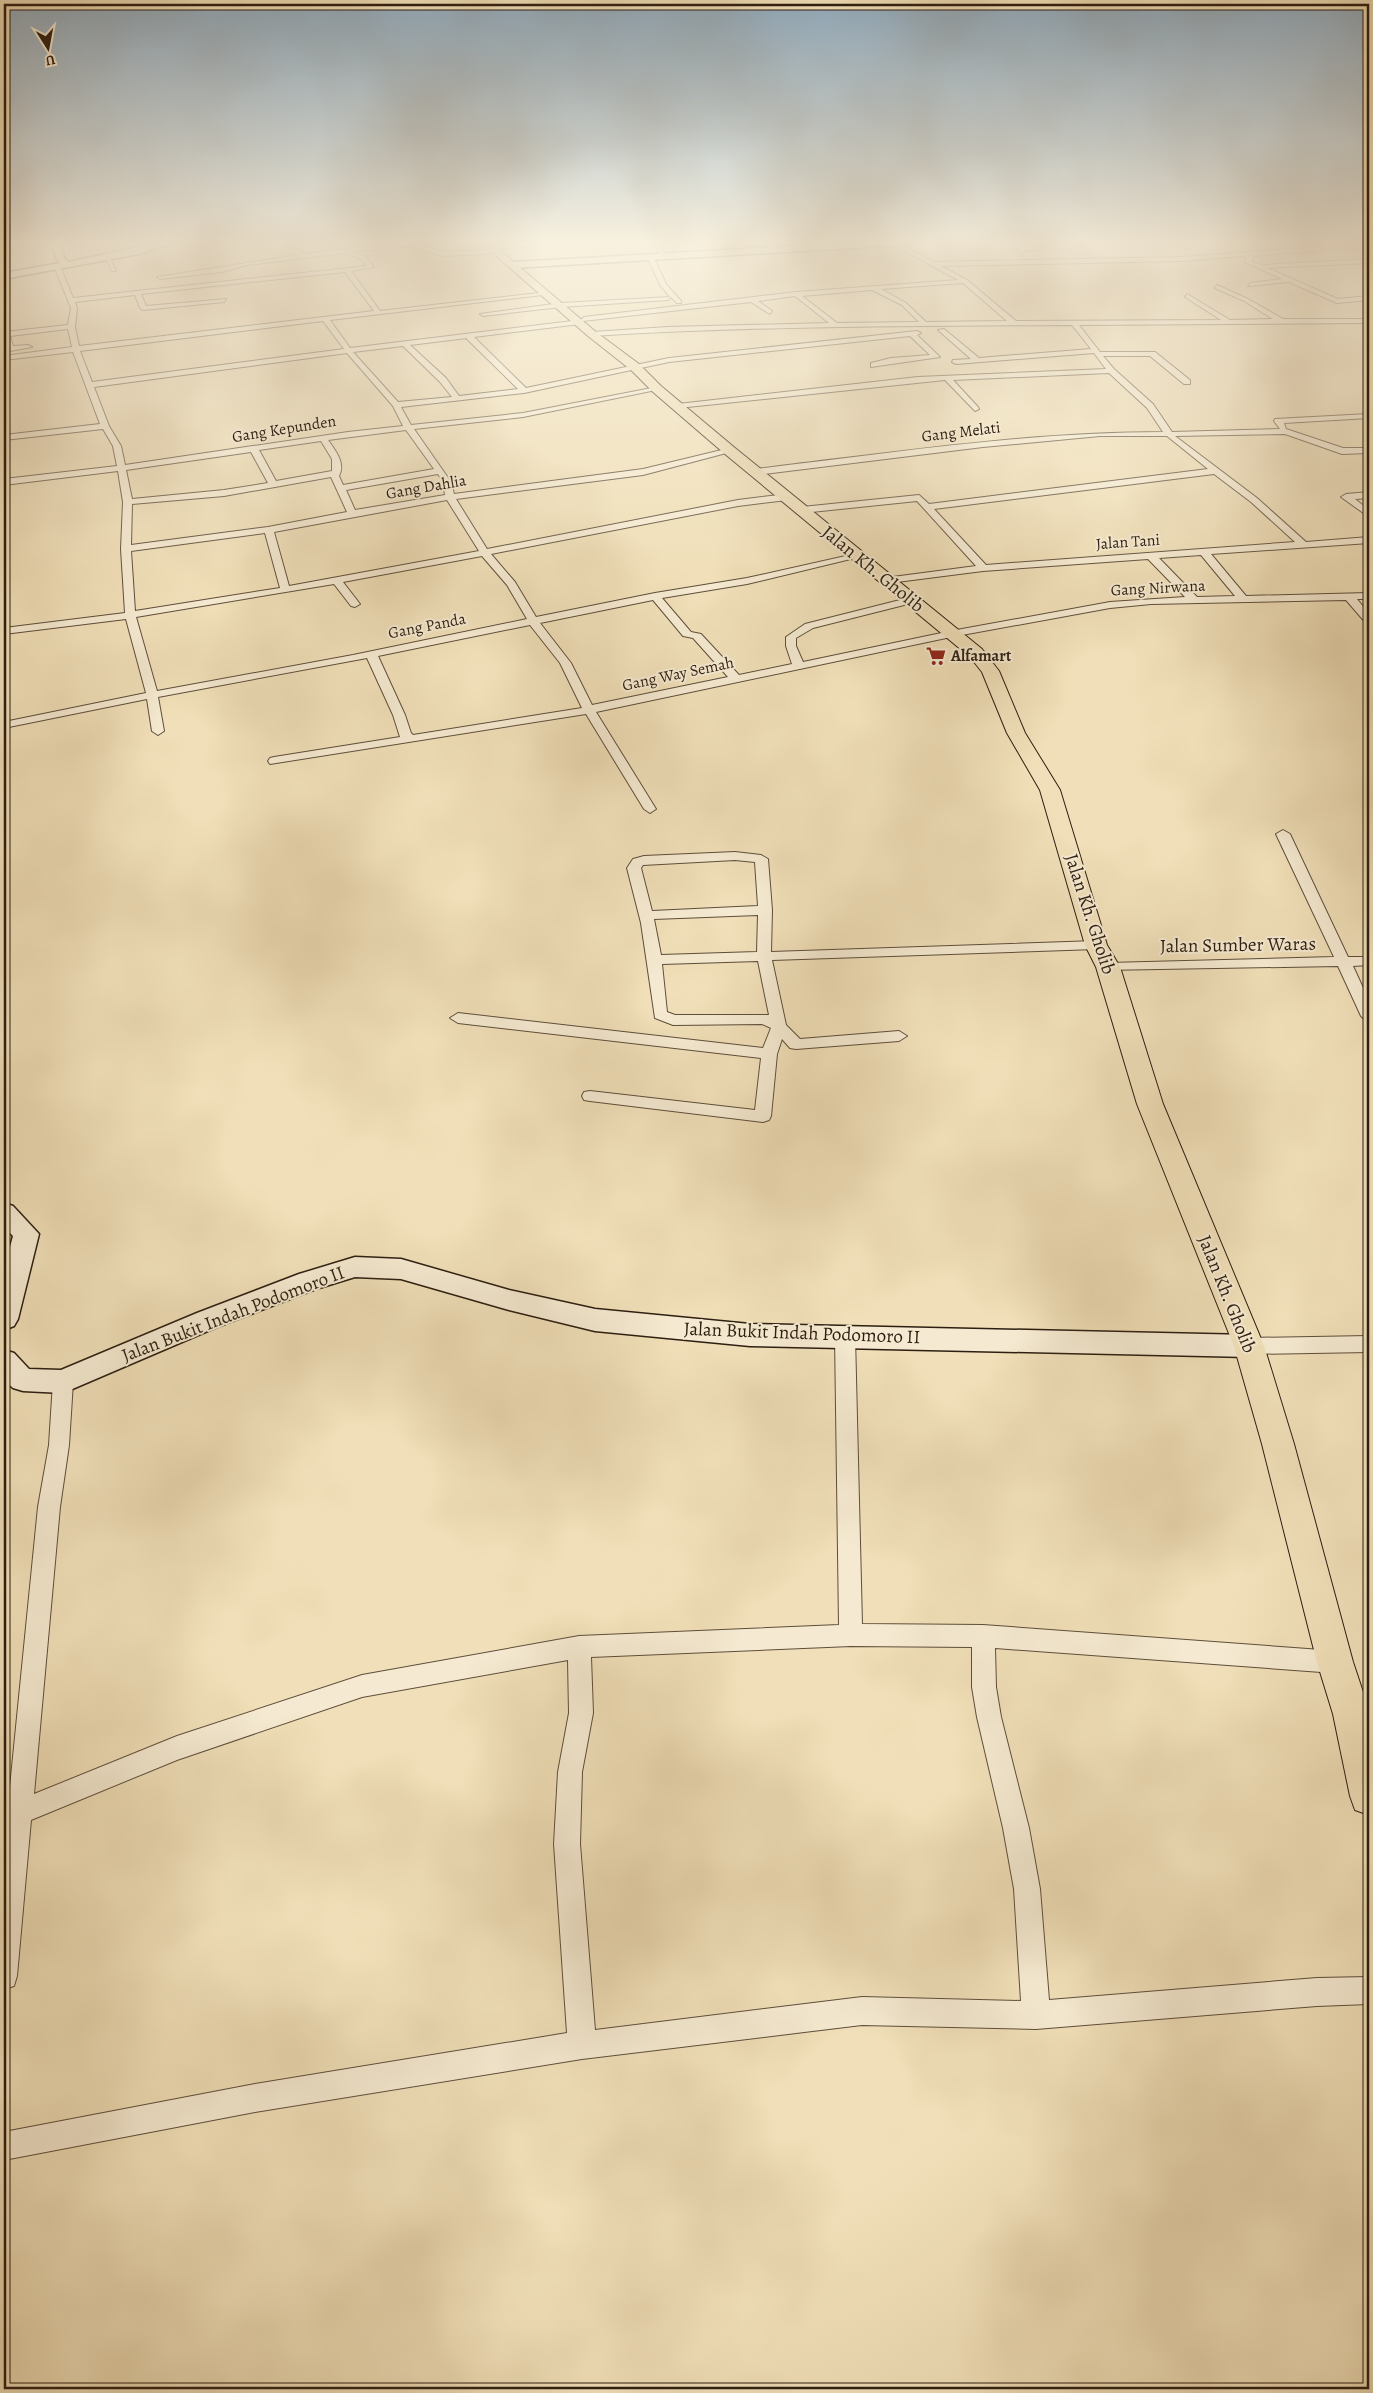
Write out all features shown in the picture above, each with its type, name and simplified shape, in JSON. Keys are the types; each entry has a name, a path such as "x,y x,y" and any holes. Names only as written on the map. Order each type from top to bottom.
{"main road":[{"name":"Jalan Kh. Gholib","path":"618,354 730,451 976,653 990,671 994,686 1016,733 1050,790 1150,1104 1249,1346 1278,1444 1335,1662 1361,1713 1369,1796"}],"street":[{"path":"4,358 30,354"},
{"path":"79,354 105,426 117,446 128,502 126,549 130,615 152,695 158,731"},
{"path":"89,384 328,354"},
{"path":"351,354 396,405 408,427 440,471 447,482 450,497 485,553 511,584 533,621 565,663 569,676 650,809"},
{"path":"415,354 443,380 458,399"},
{"path":"486,354 524,392"},
{"path":"396,405 524,392 668,360 727,354"},
{"path":"874,365 891,360 936,357 933,354"},
{"path":"970,354 977,360"},
{"path":"956,362 1085,354"},
{"path":"1098,354 1111,371 1150,406 1172,438 1254,500 1304,545"},
{"path":"1134,354 1152,354 1187,382"},
{"path":"678,406 946,377 1111,371"},
{"path":"946,377 975,409"},
{"name":"Gang Kepunden","path":"4,482 120,469 408,427 523,415 657,389"},
{"path":"1369,416 1278,422 1286,431 1342,450 1369,450"},
{"path":"4,438 105,426"},
{"name":"Gang Melati","path":"756,472 1028,440 1100,434 1286,431"},
{"path":"323,438 336,459 337,473 335,476 353,515"},
{"path":"254,449 274,484"},
{"name":"Gang Dahlia","path":"126,549 269,530 291,524 353,515 450,497 642,472 730,451"},
{"path":"339,488 440,471"},
{"path":"925,507 996,500 1216,471"},
{"path":"128,502 185,499 337,473"},
{"path":"1369,494 1346,497 1369,514"},
{"path":"4,631 130,615 285,589 485,553 738,503 787,497"},
{"path":"802,510 919,498 925,507 956,537 983,568"},
{"path":"269,530 285,589"},
{"name":"Jalan Tani","path":"889,580 983,568 1369,540"},
{"path":"1204,552 1243,599"},
{"name":"Gang Panda","path":"4,725 152,695 353,658 655,596 748,582 856,555"},
{"path":"1150,555 1194,600"},
{"path":"336,579 355,604"},
{"path":"655,596 687,634 698,636 707,650 736,679"},
{"name":"Gang Nirwana","path":"951,634 1110,605 1194,600 1369,596"},
{"path":"1349,597 1369,620"},
{"path":"799,667 791,646 791,637 797,632 809,626 912,600"},
{"name":"Gang Way Semah","path":"274,761 493,727 590,709 951,634"},
{"path":"371,653 399,715 404,735 410,739"},
{"path":"1283,834 1369,1016"},
{"path":"590,1096 763,1116 769,1054 778,1026 764,957 765,910 761,859 716,856 638,862 634,868 648,915 656,960 660,1015 674,1020 755,1018 778,1026 796,1044 899,1036"},
{"path":"648,915 765,910"},
{"name":"Jalan Sumber Waras","path":"656,960 764,957 1102,956 1343,963 1369,961"},
{"path":"458,1018 769,1054"},
{"path":"4,1212 26,1234 4,1319"},
{"name":"Jalan Bukit Indah Podomoro II","path":"4,1360 4,1364 23,1380 63,1382 207,1320 308,1281 355,1267 401,1269 509,1300 595,1320 750,1335 1249,1346"},
{"path":"846,1336 845,1415 851,1635"},
{"path":"1249,1346 1369,1344"},
{"path":"4,1976 49,1507 59,1445 63,1382"},
{"path":"20,1812 177,1748 362,1686 578,1647 851,1635 983,1636 1335,1662"},
{"path":"983,1636 984,1675 989,1717 1016,1828 1027,1889 1036,2015"},
{"path":"578,1647 581,1712 570,1772 567,1844 582,2045"},
{"path":"4,2146 255,2098 582,2045 862,2010 1036,2015 1317,1992 1369,1991"}],"place":[{"name":"Alfamart","path":"936,656"}]}
